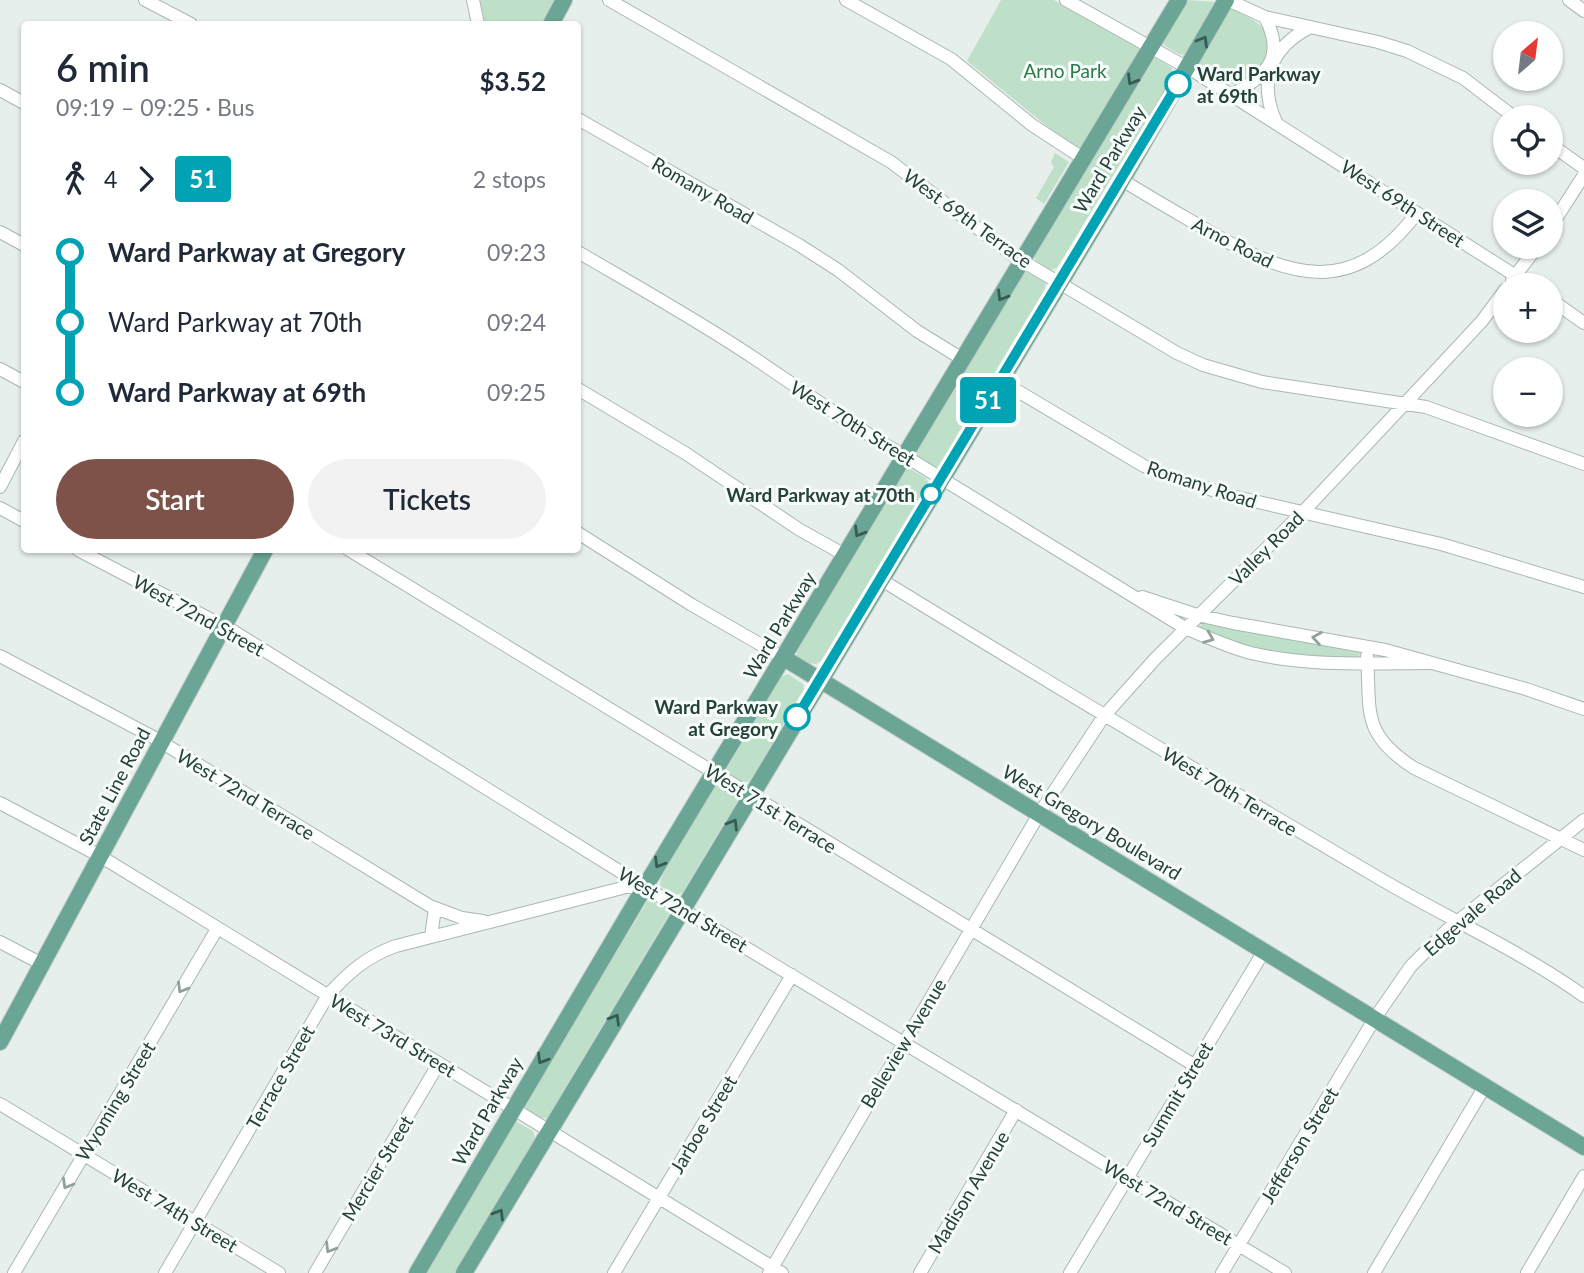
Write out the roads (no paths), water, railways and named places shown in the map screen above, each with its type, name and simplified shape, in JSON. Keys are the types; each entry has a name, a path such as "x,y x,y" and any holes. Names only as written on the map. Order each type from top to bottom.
{"main road":[{"path":"553,21 564,0"},
{"name":"Ward Parkway","path":"417,1273 645,887 1180,0"},
{"name":"Ward Parkway","path":"464,1273 999,380 1122,180 1227,0"},
{"name":"State Line Road","path":"0,1042 263,553"},
{"name":"West Gregory Boulevard","path":"784,658 1584,1147"}],"street":[{"path":"145,0 185,21"},
{"path":"473,0 477,21"},
{"name":"West 69th Terrace","path":"609,0 891,162 1023,261 1146,336 1203,365 1252,380 1294,388 1405,403 1462,418 1584,464"},
{"path":"846,0 951,59 1032,125 1084,159"},
{"name":"West 69th Street","path":"1066,0 1152,46 1276,122 1417,213 1502,273"},
{"path":"1227,0 1265,17 1378,42 1431,61 1462,78 1498,105"},
{"path":"1569,0 1584,10"},
{"path":"1265,17 1272,35 1272,62 1267,91 1276,122"},
{"path":"1231,95 1260,78 1288,40 1309,28"},
{"path":"0,90 21,101"},
{"name":"Romany Road","path":"581,121 799,245 838,270 917,331 964,360"},
{"path":"1563,153 1584,168"},
{"path":"1563,208 1584,175"},
{"name":"Arno Road","path":"1122,180 1251,255 1276,265 1304,271 1338,270 1373,257 1400,234 1417,213"},
{"path":"0,232 21,243"},
{"name":"West 70th Street","path":"581,254 710,330 861,432 905,456 1185,628 1231,647 1273,657 1304,661 1431,663"},
{"path":"1517,273 1528,259"},
{"name":"Valley Road","path":"1039,814 1104,716 1197,615 1302,513 1493,306"},
{"path":"1563,308 1584,323"},
{"path":"0,369 21,380"},
{"name":"Romany Road","path":"999,380 1144,466 1232,496 1441,544 1584,587"},
{"path":"581,391 685,453 800,530 845,555"},
{"path":"0,488 21,446"},
{"path":"0,509 21,520"},
{"name":"West Gregory Boulevard","path":"581,535 662,587 784,658"},
{"name":"West 72nd Street","path":"84,553 224,626 645,887 1285,1273"},
{"name":"West 71st Terrace","path":"354,553 1194,1065"},
{"name":"West 70th Terrace","path":"880,579 1396,889 1547,972 1584,996"},
{"name":"West 70th Street","path":"1128,593 1197,615 1364,645 1526,689 1584,709"},
{"path":"1364,645 1368,663 1370,719 1390,751 1414,768 1584,850"},
{"name":"West 72nd Terrace","path":"0,656 162,743 435,908 475,921 494,921"},
{"name":"West 73rd Street","path":"0,803 100,856 658,1197 774,1271"},
{"name":"Belleview Avenue","path":"774,1271 904,1042 1039,814"},
{"name":"Edgevale Road","path":"1375,1018 1411,966 1431,944 1584,820"},
{"name":"Terrace Street","path":"165,1273 328,995 352,971 377,952 626,887 645,887"},
{"path":"431,937 435,908"},
{"name":"Wyoming Street","path":"14,1273 217,929"},
{"path":"0,942 42,964"},
{"name":"Summit Street","path":"1070,1273 1264,951"},
{"name":"Jarboe Street","path":"614,1273 792,975"},
{"name":"Jefferson Street","path":"1222,1273 1375,1018"},
{"name":"Mercier Street","path":"315,1273 439,1063"},
{"path":"1374,1273 1485,1086"},
{"name":"West 74th Street","path":"0,1104 279,1273"},
{"name":"Madison Avenue","path":"920,1273 1016,1110"},
{"path":"1527,1273 1584,1176"}],"place":[{"name":"Ward Parkway at 69th","path":"1178,84"},
{"name":"Ward Parkway at 70th","path":"931,494"},
{"name":"Ward Parkway at Gregory","path":"797,717"}],"park label":[{"name":"Arno Park","path":"1065,70"}]}
